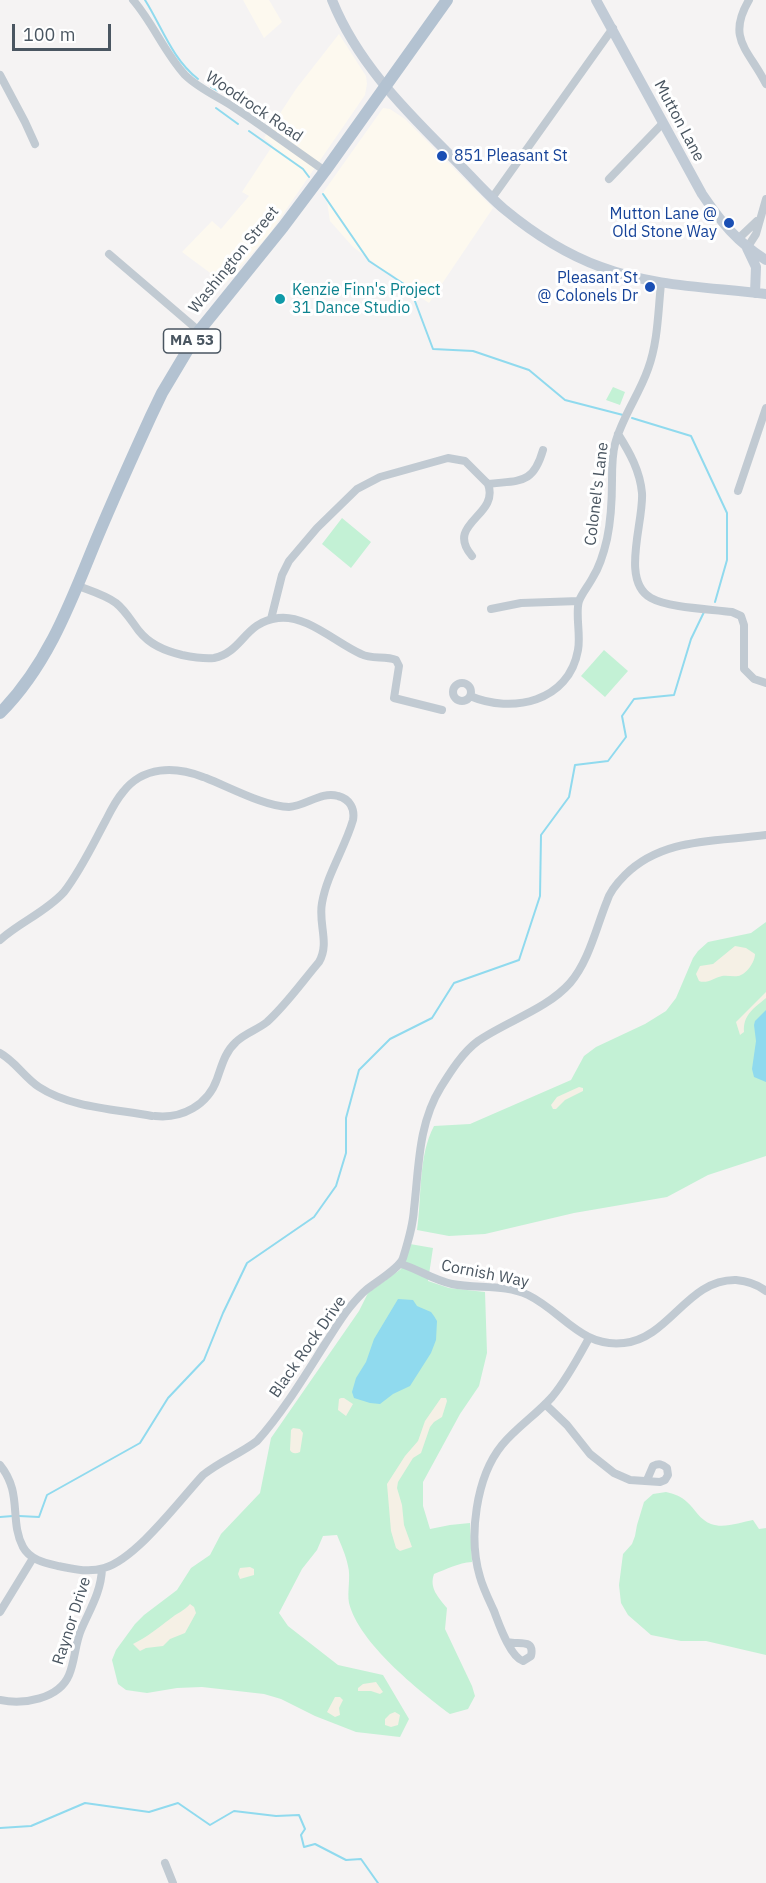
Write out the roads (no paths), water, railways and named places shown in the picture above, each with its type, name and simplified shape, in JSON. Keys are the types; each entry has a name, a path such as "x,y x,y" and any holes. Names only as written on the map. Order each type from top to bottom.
{"main road":[{"path":"332,0 347,33 385,86 428,134 492,198 534,232 563,250 610,271 639,280 761,293"},
{"name":"Washington Street","path":"0,713 27,683 57,630 150,418 162,393 199,331 325,171 447,0"},
{"name":"Mutton Lane","path":"596,0 702,194 717,216 738,239 747,248 764,258 766,268"},
{"name":"Mutton Lane","path":"747,248 756,267 761,293"}],"street":[{"name":"Woodrock Road","path":"133,0 172,59 187,77 325,171"},
{"path":"749,0 739,23 739,32 746,50 766,84"},
{"path":"492,198 612,28"},
{"path":"0,75 35,144"},
{"path":"609,178 663,123"},
{"path":"747,248 756,234 766,199"},
{"path":"738,239 760,218"},
{"path":"109,254 199,331"},
{"name":"Colonel's Lane","path":"579,601 595,575 607,540 611,510 613,451 618,434 642,384 651,359 661,284"},
{"path":"738,491 766,408"},
{"path":"618,434 634,461 641,485 641,512 635,565 637,581 641,589 651,599 664,603 732,612 741,616 744,625 744,669 754,679 766,682"},
{"path":"488,484 526,478 535,471 543,450"},
{"path":"271,619 282,575 289,561 316,528 357,489 380,477 448,458 465,461 488,484 490,498 488,505 472,520 464,533 466,547 472,555"},
{"path":"78,586 116,603 144,637 153,644 184,655 209,658 223,655 237,645 254,626 280,617 295,619 363,656 396,660 399,666 394,698 442,710"},
{"path":"470,696 495,704 518,704 542,698 559,687 577,658 580,636 579,601 521,603 490,609"},
{"path":"0,940 53,903 64,892 118,798 133,782 152,772 166,769 188,771 281,806 295,806 323,796 338,796 344,798 353,810 353,820 322,901 320,920 325,943 319,962 270,1019 243,1036 231,1047 215,1084 203,1101 192,1109 164,1117 81,1103 54,1095 32,1082 9,1058 0,1053"},
{"path":"401,1264 411,1230 420,1146 429,1112 440,1089 462,1057 476,1042 547,1003 572,982 583,964 608,897 620,881 640,863 658,852 680,845 766,836"},
{"name":"Cornish Way","path":"401,1264 450,1284 508,1289 525,1294 539,1301 589,1338"},
{"name":"Black Rock Drive","path":"33,1558 71,1568 92,1570 115,1564 129,1555 210,1470 257,1441 282,1409 349,1309 364,1293 401,1264"},
{"path":"508,1642 480,1576 476,1556 475,1522 484,1479 495,1455 511,1434 545,1404 567,1376 589,1338 619,1344 642,1338 658,1328 703,1289 716,1283 731,1280 747,1282 766,1291"},
{"path":"545,1404 567,1425 590,1454 607,1468 630,1480 648,1480"},
{"path":"0,1465 13,1490 22,1545 33,1558 0,1612"},
{"name":"Raynor Drive","path":"0,1700 14,1702 36,1698 56,1690 66,1680 80,1634 100,1587 102,1569"},
{"path":"165,1863 173,1883"}],"water":[{"path":"766,1010 766,1082 754,1077 752,1069 756,1041 754,1025"},
{"path":"398,1299 413,1300 417,1306 431,1312 434,1316 437,1321 436,1340 431,1353 410,1386 393,1394 380,1404 354,1398 352,1392 356,1378 366,1362 374,1339"}],"waterway":[{"path":"145,0 174,52 198,79"},
{"path":"211,87 218,91"},
{"path":"216,108 238,124"},
{"path":"249,131 303,169 309,177"},
{"path":"323,194 369,261 410,288 433,349 473,351 529,370 565,400 623,415"},
{"path":"632,418 691,436 727,513 727,560 715,602"},
{"path":"19,1516 39,1517 47,1495 140,1443 168,1398 204,1360 247,1263 314,1217 336,1186 346,1153 346,1118 359,1070 390,1039 432,1018 454,983 519,960 540,896 541,835 569,797 575,765 608,761 626,737 622,716 634,699 674,695 691,639 704,612"},
{"path":"0,1517 13,1516"},
{"path":"0,1828 31,1826 85,1803 149,1812 178,1803 210,1825 234,1811 276,1816 299,1815 305,1829 301,1835 304,1847 315,1844 346,1860 361,1859 378,1883"}],"place":[{"name":"851 Pleasant St","path":"442,156"},
{"name":"Mutton Lane @ Old Stone Way","path":"729,223"},
{"name":"Pleasant St @ Colonels Dr","path":"650,287"},
{"name":"Kenzie Finn's Project 31 Dance Studio","path":"280,299"}]}
